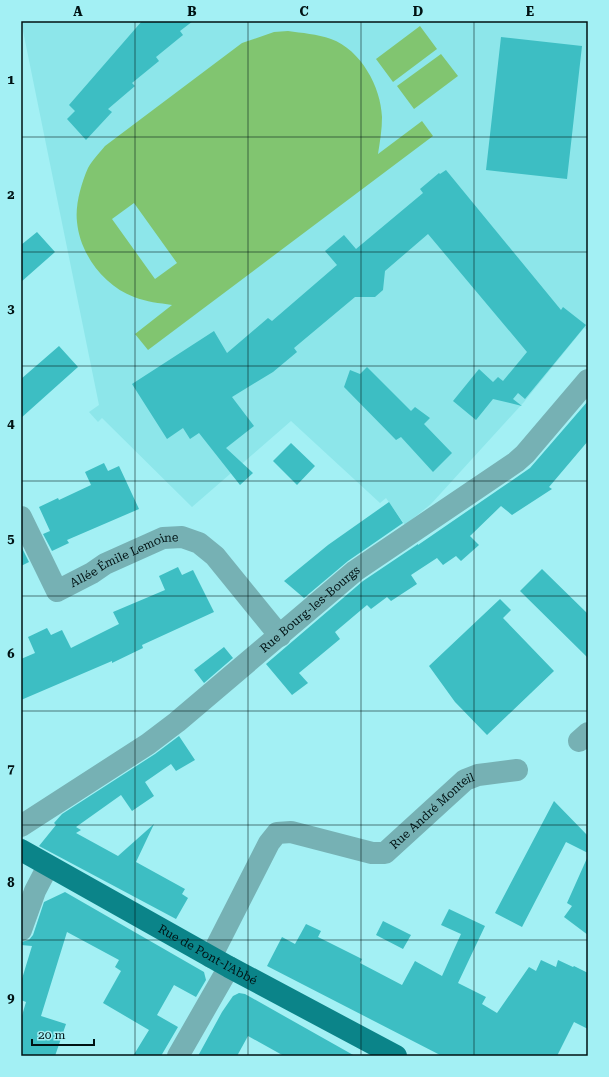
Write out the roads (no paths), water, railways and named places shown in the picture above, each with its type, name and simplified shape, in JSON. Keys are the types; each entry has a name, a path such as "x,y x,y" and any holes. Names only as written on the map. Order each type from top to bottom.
{"main road":[{"name":"Rue de Pont-l'Abbé","path":"21,850 220,962 396,1056"}],"street":[{"name":"Rue Bourg-les-Bourgs","path":"21,826 148,744 196,708 324,596 355,571 516,462 525,454 588,380"},
{"name":"Allée Émile Lemoine","path":"21,517 57,591 92,573 105,564 163,538 182,537 199,543 215,556 280,636"},
{"name":"Rue André Monteil","path":"220,962 269,843 277,833 291,832 372,853 385,853 465,780 478,774 518,770"},
{"path":"21,930 35,891 48,866"},
{"path":"178,1056 220,962"}]}
